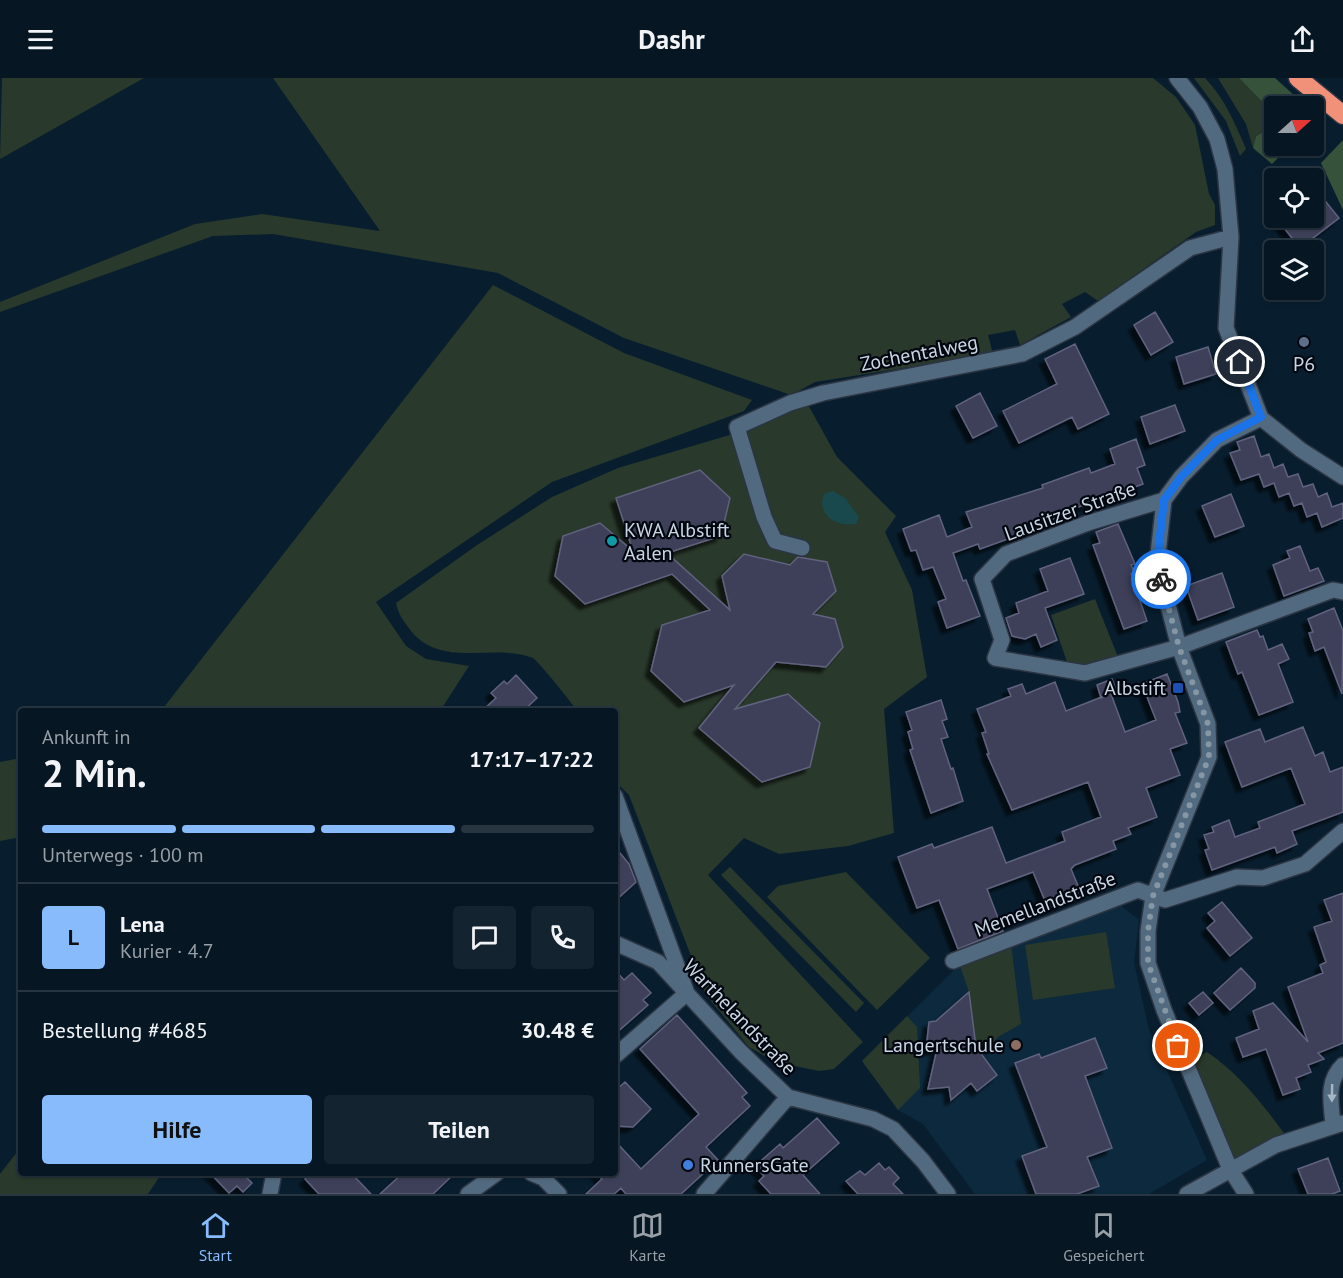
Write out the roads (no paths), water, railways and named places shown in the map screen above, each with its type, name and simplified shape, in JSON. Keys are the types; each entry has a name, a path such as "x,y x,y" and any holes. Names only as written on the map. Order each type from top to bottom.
{"highway":[{"path":"1298,78 1343,115"}],"street":[{"path":"1177,78 1200,107 1217,140 1225,169 1231,237 1226,328 1261,417 1301,450 1343,477"},
{"name":"Zochentalweg","path":"802,548 774,541 764,517 737,428 790,403 823,393 1022,354 1075,327 1190,248 1231,237"},
{"path":"1246,1194 1230,1168 1185,1064 1148,963 1148,931 1153,896 1209,757 1208,724 1179,647 1157,563 1164,500 1181,477 1217,440 1261,417"},
{"name":"Lausitzer Straße","path":"1164,500 1088,523 1006,554 982,579 1002,640 995,658 1085,673 1179,647"},
{"path":"1179,647 1288,605 1333,590 1343,592"},
{"path":"618,804 687,993 618,1053"},
{"name":"Memellandstraße","path":"953,961 1138,891 1166,900 1237,877 1263,878 1305,864 1343,831"},
{"name":"Warthelandstraße","path":"618,945 658,962 741,1052 788,1097 873,1119 893,1130 923,1161 948,1194"},
{"path":"1187,1194 1230,1168 1276,1145 1338,1124 1330,1088 1335,1073 1343,1065"},
{"path":"704,1194 788,1097"},
{"path":"270,1194 273,1176"},
{"path":"468,1194 493,1176"},
{"path":"538,1176 559,1194"}],"place":[{"name":"P6","path":"1304,342"},
{"name":"KWA Albstift Aalen","path":"612,541"},
{"name":"Albstift","path":"1178,688"},
{"name":"Langertschule","path":"1016,1045"},
{"name":"RunnersGate","path":"688,1165"}]}
